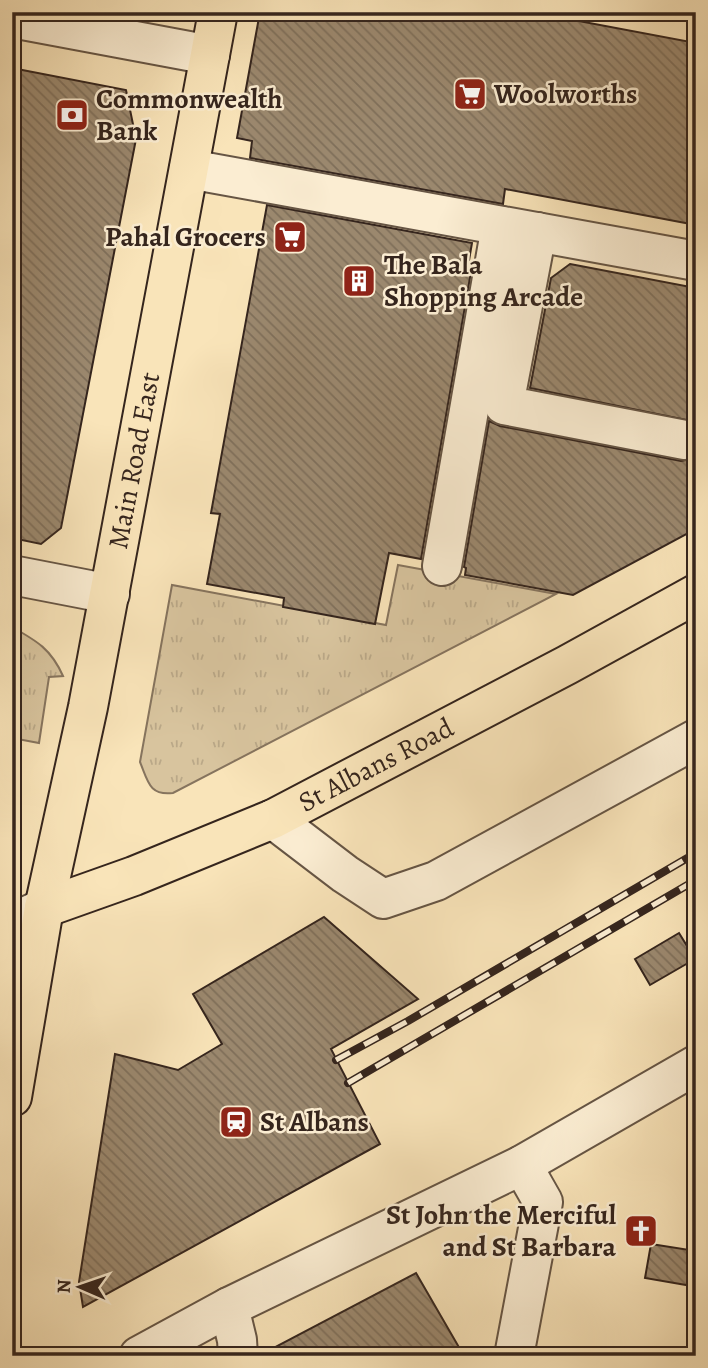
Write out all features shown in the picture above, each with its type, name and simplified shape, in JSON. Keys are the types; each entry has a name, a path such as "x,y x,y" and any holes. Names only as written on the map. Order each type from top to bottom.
{"main road":[{"name":"Main Road East","path":"12,1097 28,915 88,707 218,12"},
{"name":"St Albans Road","path":"28,915 134,876 273,819 567,665 696,594"}],"street":[{"path":"12,18 210,55"},
{"path":"189,169 696,261"},
{"path":"519,229 504,405 685,440"},
{"path":"442,566 519,229"},
{"path":"12,575 110,594"},
{"path":"273,819 345,874 383,899 436,881 696,739"},
{"path":"139,1356 229,1307 522,1165 696,1065"},
{"path":"514,1356 542,1202 522,1165"},
{"path":"229,1307 238,1356"}],"green space":[{"path":"398,565 556,594 173,793 159,792 150,786 140,762 172,585 386,625"},
{"path":"12,627 42,647 63,676 49,677 39,743 12,738"}],"building":[{"name":"Woolworths","path":"260,12 531,12 696,43 696,225 505,189 503,204 250,158 252,141 237,138"},
{"path":"12,68 126,90 136,139 61,528 41,544 12,538"},
{"path":"267,205 472,243 467,272 471,272 421,559 389,553 375,624 283,607 284,598 207,584 220,514 211,513"},
{"path":"570,264 696,288 696,422 530,388 551,278"},
{"path":"489,421 500,426 681,461 696,458 696,529 573,595 465,575 464,567"},
{"name":"St Albans","path":"324,917 418,999 331,1049 380,1144 83,1307 79,1282 115,1054 178,1070 222,1044 193,994"},
{"path":"679,933 695,959 650,985 635,959"},
{"path":"651,1244 696,1251 692,1286 645,1278"},
{"path":"416,1273 464,1356 260,1356 260,1355"}],"railway":[{"path":"336,1060 696,853"},
{"path":"348,1083 696,880"}],"place":[{"name":"Woolworths","path":"470,94"},
{"name":"Commonwealth Bank","path":"72,115"},
{"name":"Pahal Grocers","path":"290,237"},
{"name":"The Bala Shopping Arcade","path":"359,281"},
{"name":"St Albans","path":"236,1122"},
{"name":"St John the Merciful and St Barbara","path":"641,1231"}]}
